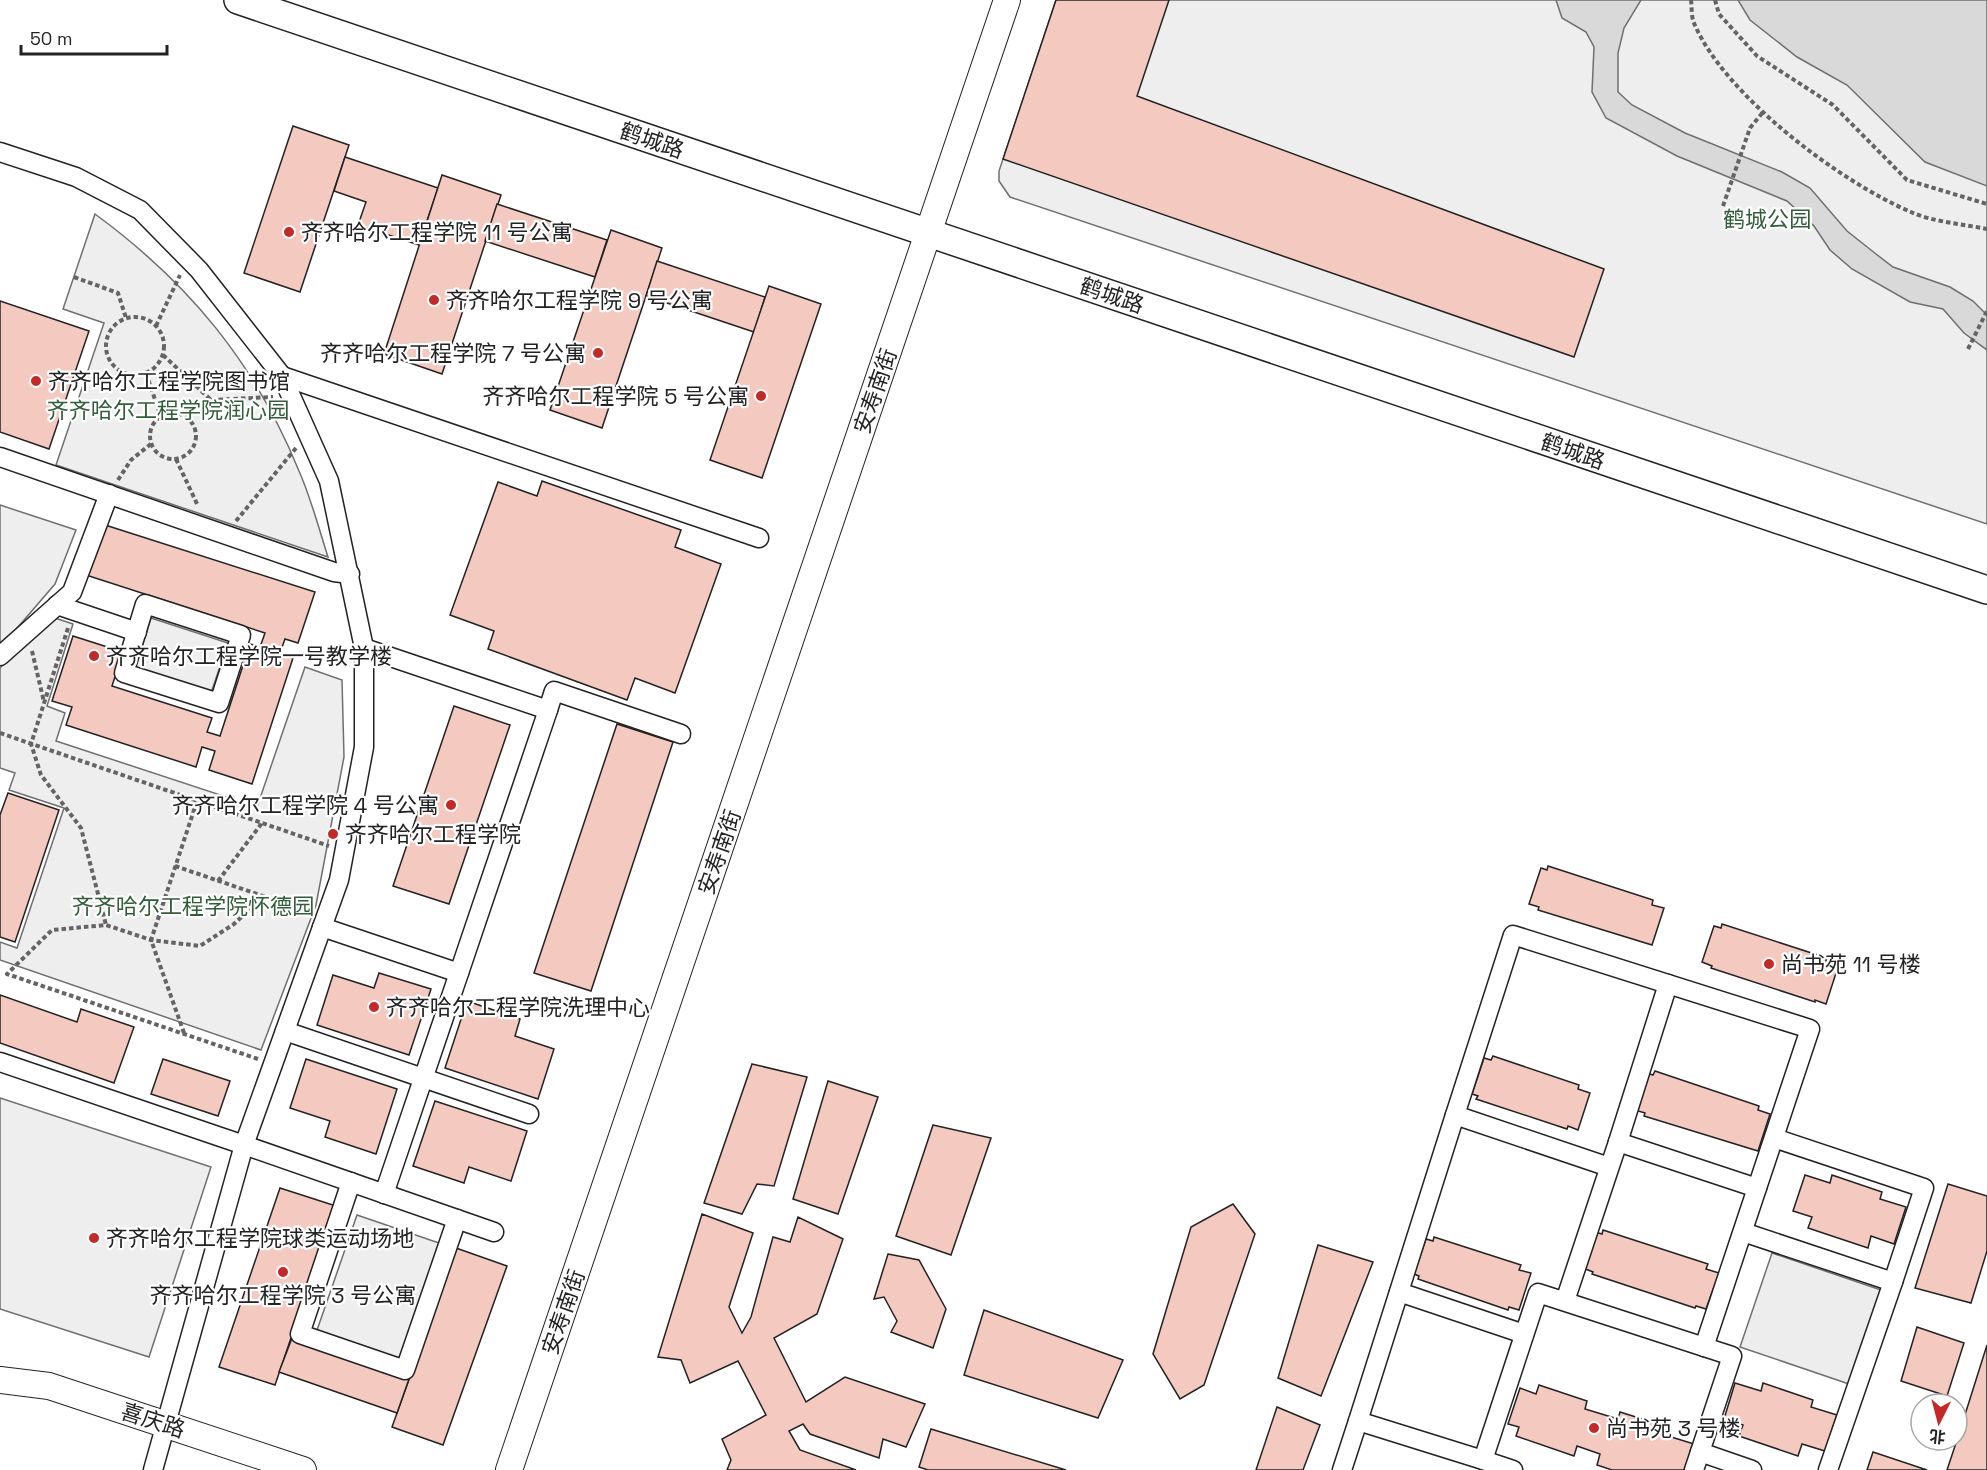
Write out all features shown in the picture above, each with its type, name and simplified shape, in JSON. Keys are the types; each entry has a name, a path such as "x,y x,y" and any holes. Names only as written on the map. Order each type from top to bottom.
{"main road":[{"name":"鹤城路","path":"237,0 1987,590"}],"street":[{"name":"安寿南街","path":"509,1470 1007,0"},
{"path":"0,152 76,177 141,210 188,259 282,376 330,481 364,648 364,747 339,880 244,1145 153,1470"},
{"path":"282,376 759,538"},
{"path":"0,457 334,572 350,574"},
{"path":"0,656 28,632 65,608 109,494"},
{"path":"145,604 241,635 219,703 124,673 136,632 145,604"},
{"path":"65,608 136,632"},
{"path":"364,648 548,710"},
{"path":"384,1194 554,691 681,734"},
{"path":"324,922 459,973"},
{"path":"1341,1470 1513,934 1810,1029 1704,1347"},
{"path":"1564,1301 1610,1167 1668,984"},
{"path":"285,1031 530,1114"},
{"path":"0,1062 494,1232"},
{"path":"1455,1114 1610,1167"},
{"path":"1774,1138 1924,1188 1828,1470"},
{"path":"1618,1142 1757,1188"},
{"path":"351,1182 300,1334 405,1370 457,1219"},
{"path":"1743,1232 1893,1281"},
{"path":"1399,1292 1524,1334"},
{"path":"1358,1420 1497,1466 1524,1334 1538,1293 1732,1356 1694,1470"},
{"name":"喜庆路","path":"0,1380 50,1386 303,1470"},
{"path":"1700,1452 1752,1470"}],"path":[{"path":"1691,0 1693,21 1714,58 1763,112 1857,185 1913,213 1987,229"},
{"path":"1715,0 1719,14 1757,56 1833,105 1907,180 1987,204"},
{"path":"1723,206 1750,128 1763,112"},
{"path":"156,326 188,259"},
{"path":"74,277 118,293 126,318"},
{"path":"1968,350 1987,311"},
{"path":"140,317 156,326 164,342 162,355 154,368 146,373 128,374 119,371 107,355 107,335 112,327 126,318 140,317"},
{"path":"162,355 211,400"},
{"path":"146,373 161,417"},
{"path":"187,418 211,400 291,396"},
{"path":"173,413 187,418 195,429 195,444 186,456 176,459 158,454 152,443 151,432 161,417 173,413"},
{"path":"176,459 188,490 218,532 265,488 308,433"},
{"path":"109,494 131,460 152,443"},
{"path":"65,608 44,703 31,744 41,775 81,828 106,924"},
{"path":"28,632 44,703"},
{"path":"0,733 344,852"},
{"path":"184,1034 151,940 197,801"},
{"path":"218,881 262,823"},
{"path":"176,866 264,896 324,922"},
{"path":"264,896 234,924 200,946 151,940 106,924 52,930 7,974 273,1064"}],"green space":[{"name":"鹤城公园","path":"1056,0 1987,0 1987,524 1010,197 999,181 999,171"},
{"name":"齐齐哈尔工程学院润心园","path":"95,214 129,240 189,297 240,360 262,395 299,471 328,557 56,465 104,323 63,309"},
{"path":"0,505 76,530 55,584 0,648"},
{"name":"齐齐哈尔工程学院怀德园","path":"55,618 73,624 47,706 65,713 56,741 257,807 305,667 342,680 344,757 316,905 261,1050 0,960 0,942 17,948 64,808 9,790 15,773 0,768 0,668"},
{"path":"151,618 228,643 211,693 135,669"},
{"name":"齐齐哈尔工程学院球类运动场地","path":"0,1098 211,1167 149,1357 0,1309"},
{"path":"357,1215 439,1243 399,1362 316,1333"}],"shaded area":[{"path":"1556,0 1641,0 1624,28 1618,53 1618,92 1632,105 1685,133 1782,172 1810,188 1847,231 1893,267 1950,287 1973,301 1987,315 1987,350 1964,333 1943,309 1910,302 1852,269 1830,250 1814,226 1787,201 1677,156 1606,118 1592,92 1594,47 1586,32 1562,18"},
{"path":"1738,0 1987,0 1987,186 1925,162 1847,85 1797,57 1750,20"},
{"path":"1772,1253 1881,1290 1849,1384 1740,1347"}],"building":[{"path":"1056,0 1169,0 1137,96 1604,269 1574,357 1003,159"},
{"name":"齐齐哈尔工程学院 11 号公寓","path":"293,126 349,145 300,292 244,273"},
{"path":"345,157 438,188 419,245 358,225 366,202 334,191"},
{"name":"齐齐哈尔工程学院 9 号公寓","path":"442,175 501,195 442,374 384,354"},
{"path":"497,204 607,240 595,277 485,241"},
{"name":"齐齐哈尔工程学院 7 号公寓","path":"611,230 662,248 602,428 550,410"},
{"path":"657,261 765,297 754,332 646,296"},
{"name":"齐齐哈尔工程学院 5 号公寓","path":"769,286 821,304 762,478 710,460"},
{"name":"齐齐哈尔工程学院图书馆","path":"0,301 89,331 49,449 0,432"},
{"path":"542,481 681,530 675,547 721,564 675,693 635,678 627,700 488,649 494,631 450,615 498,482 537,496"},
{"name":"齐齐哈尔工程学院一号教学楼","path":"102,524 315,592 298,643 285,639 280,653 293,658 252,784 209,770 215,751 202,747 196,767 66,725 72,707 52,701 73,636 123,652 112,686 212,718 207,732 220,736 250,644 260,647 265,633 86,575"},
{"name":"齐齐哈尔工程学院 4 号公寓","path":"454,706 510,725 449,904 393,886"},
{"path":"617,724 673,742 591,991 534,973"},
{"path":"8,793 59,810 15,942 0,937 0,815"},
{"path":"1548,866 1653,900 1652,905 1664,908 1652,945 1538,910 1539,907 1529,904 1541,868 1547,870"},
{"name":"尚书苑 11 号楼","path":"1722,924 1827,958 1825,963 1838,967 1826,1004 1711,968 1712,966 1702,962 1714,926 1721,928"},
{"name":"齐齐哈尔工程学院洗理中心","path":"379,973 431,989 409,1055 317,1025 333,975 374,988"},
{"path":"0,995 77,1022 81,1009 134,1027 114,1083 0,1043"},
{"path":"467,1001 520,1019 515,1036 554,1049 538,1099 445,1068"},
{"path":"1493,1056 1579,1085 1578,1089 1590,1093 1578,1130 1568,1126 1567,1129 1476,1099 1478,1096 1472,1094 1484,1058 1491,1060"},
{"path":"163,1059 230,1081 218,1116 151,1094"},
{"path":"306,1059 397,1089 376,1154 325,1137 330,1121 290,1108"},
{"path":"752,1064 807,1077 774,1186 757,1184 742,1214 704,1203"},
{"path":"1655,1071 1759,1106 1758,1110 1770,1114 1758,1151 1644,1116 1645,1113 1635,1110 1647,1073 1653,1075"},
{"path":"828,1081 878,1097 838,1214 793,1199"},
{"path":"435,1101 527,1131 511,1181 469,1167 464,1183 413,1166"},
{"path":"933,1125 991,1138 951,1255 896,1236"},
{"path":"1805,1175 1830,1183 1832,1175 1882,1192 1880,1199 1906,1207 1894,1244 1871,1236 1868,1248 1808,1228 1812,1217 1793,1211"},
{"path":"1948,1184 1987,1196 1987,1251 1971,1303 1915,1288"},
{"name":"齐齐哈尔工程学院 3 号公寓","path":"280,1188 336,1206 275,1385 219,1367"},
{"path":"1233,1204 1255,1234 1204,1385 1180,1399 1153,1354 1191,1227"},
{"path":"702,1214 753,1233 729,1307 742,1333 751,1317 773,1237 790,1242 798,1217 843,1239 817,1314 774,1338 806,1402 845,1377 925,1404 906,1447 883,1439 879,1458 810,1434 803,1424 789,1431 800,1450 856,1470 727,1470 731,1460 722,1439 766,1415 738,1361 690,1383 681,1360 658,1357"},
{"path":"1603,1230 1708,1264 1706,1269 1719,1273 1706,1309 1696,1306 1695,1308 1592,1274 1593,1272 1583,1268 1595,1232 1602,1234"},
{"path":"1434,1237 1521,1265 1519,1270 1531,1273 1519,1310 1509,1307 1508,1310 1418,1279 1419,1276 1414,1274 1426,1239 1433,1241"},
{"path":"1318,1245 1373,1262 1321,1396 1278,1378"},
{"path":"456,1248 507,1266 443,1445 392,1427"},
{"path":"888,1254 919,1260 946,1309 933,1348 891,1332 897,1321 884,1297 874,1299"},
{"path":"984,1310 1123,1360 1098,1418 964,1375"},
{"path":"1917,1327 1964,1343 1948,1392 1935,1392 1901,1381"},
{"path":"292,1338 409,1379 397,1413 279,1372"},
{"path":"1987,1345 1987,1470 1947,1470 1953,1452 1969,1452 1969,1402"},
{"path":"1735,1383 1761,1391 1763,1383 1813,1400 1811,1407 1837,1415 1825,1451 1802,1444 1798,1456 1739,1436 1743,1425 1724,1419"},
{"name":"尚书苑 3 号楼","path":"1539,1385 1587,1401 1585,1409 1618,1419 1620,1412 1671,1428 1668,1436 1694,1444 1685,1470 1612,1470 1597,1465 1600,1454 1577,1446 1574,1456 1516,1436 1519,1427 1508,1424 1520,1388 1536,1394"},
{"path":"1277,1407 1320,1425 1303,1470 1256,1470"},
{"path":"931,1429 1066,1470 928,1470 919,1467"},
{"path":"1873,1452 1927,1470 1867,1470"}],"place":[{"name":"齐齐哈尔工程学院 11 号公寓","path":"289,232"},
{"name":"齐齐哈尔工程学院 9 号公寓","path":"434,300"},
{"name":"齐齐哈尔工程学院 7 号公寓","path":"598,353"},
{"name":"齐齐哈尔工程学院图书馆","path":"36,381"},
{"name":"齐齐哈尔工程学院 5 号公寓","path":"761,396"},
{"name":"齐齐哈尔工程学院一号教学楼","path":"94,656"},
{"name":"齐齐哈尔工程学院 4 号公寓","path":"451,805"},
{"name":"齐齐哈尔工程学院","path":"333,834"},
{"name":"尚书苑 11 号楼","path":"1769,964"},
{"name":"齐齐哈尔工程学院洗理中心","path":"374,1007"},
{"name":"齐齐哈尔工程学院球类运动场地","path":"94,1238"},
{"name":"齐齐哈尔工程学院 3 号公寓","path":"283,1272"},
{"name":"尚书苑 3 号楼","path":"1594,1428"}]}
